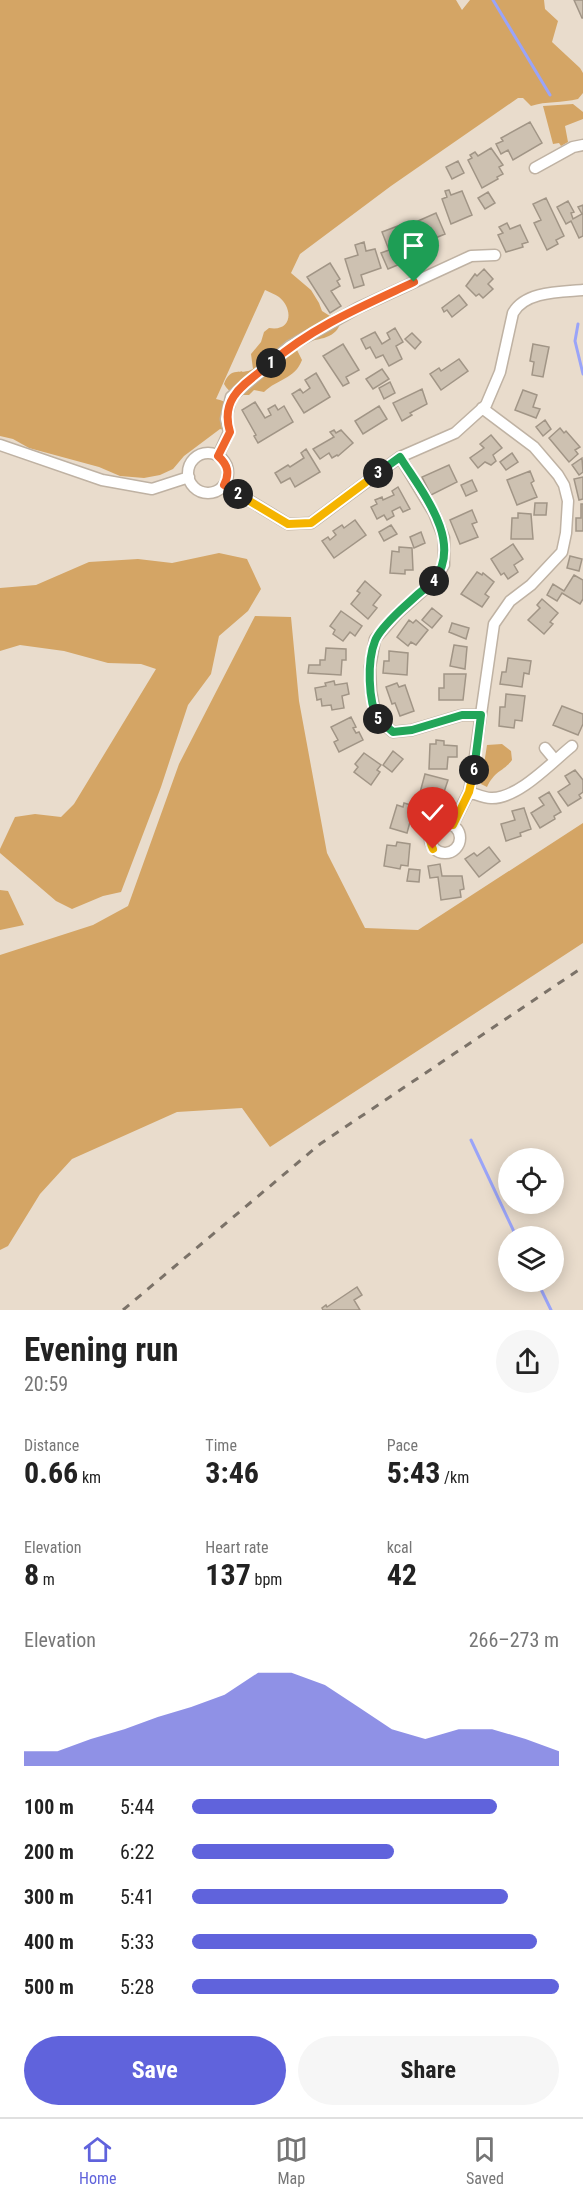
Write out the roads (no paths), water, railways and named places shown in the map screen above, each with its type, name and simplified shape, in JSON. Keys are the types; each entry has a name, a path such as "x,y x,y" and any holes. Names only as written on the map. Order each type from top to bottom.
{"street":[{"path":"535,168 573,147 583,145"},
{"path":"218,456 230,432 226,419 231,397 290,346 358,308 471,256 495,255"},
{"path":"224,485 288,524 311,523 400,457 455,433 486,405 500,372 513,313 517,305 533,298 583,290"},
{"path":"453,825 469,792 478,744 494,624 510,601 531,585 562,552 566,533 568,501 564,485 558,475 534,447 482,408"},
{"path":"0,445 102,480 152,489 189,477"},
{"path":"209,453 225,462 228,470 228,478 224,485 208,493 194,486 189,477 191,463 195,458 209,453"},
{"path":"400,457 434,513 444,538 444,565 435,580 398,613 375,639 370,667 371,691 376,718 393,732 412,730 462,715 481,715"},
{"path":"469,792 491,798 507,795 521,788 573,746"},
{"path":"545,748 555,760"}],"waterway":[{"path":"493,0 550,95"},
{"path":"578,324 575,341 583,374"},
{"path":"471,1140 511,1226"},
{"path":"542,1292 551,1310"}],"railway":[{"path":"123,1310 320,1144 583,967"}]}
